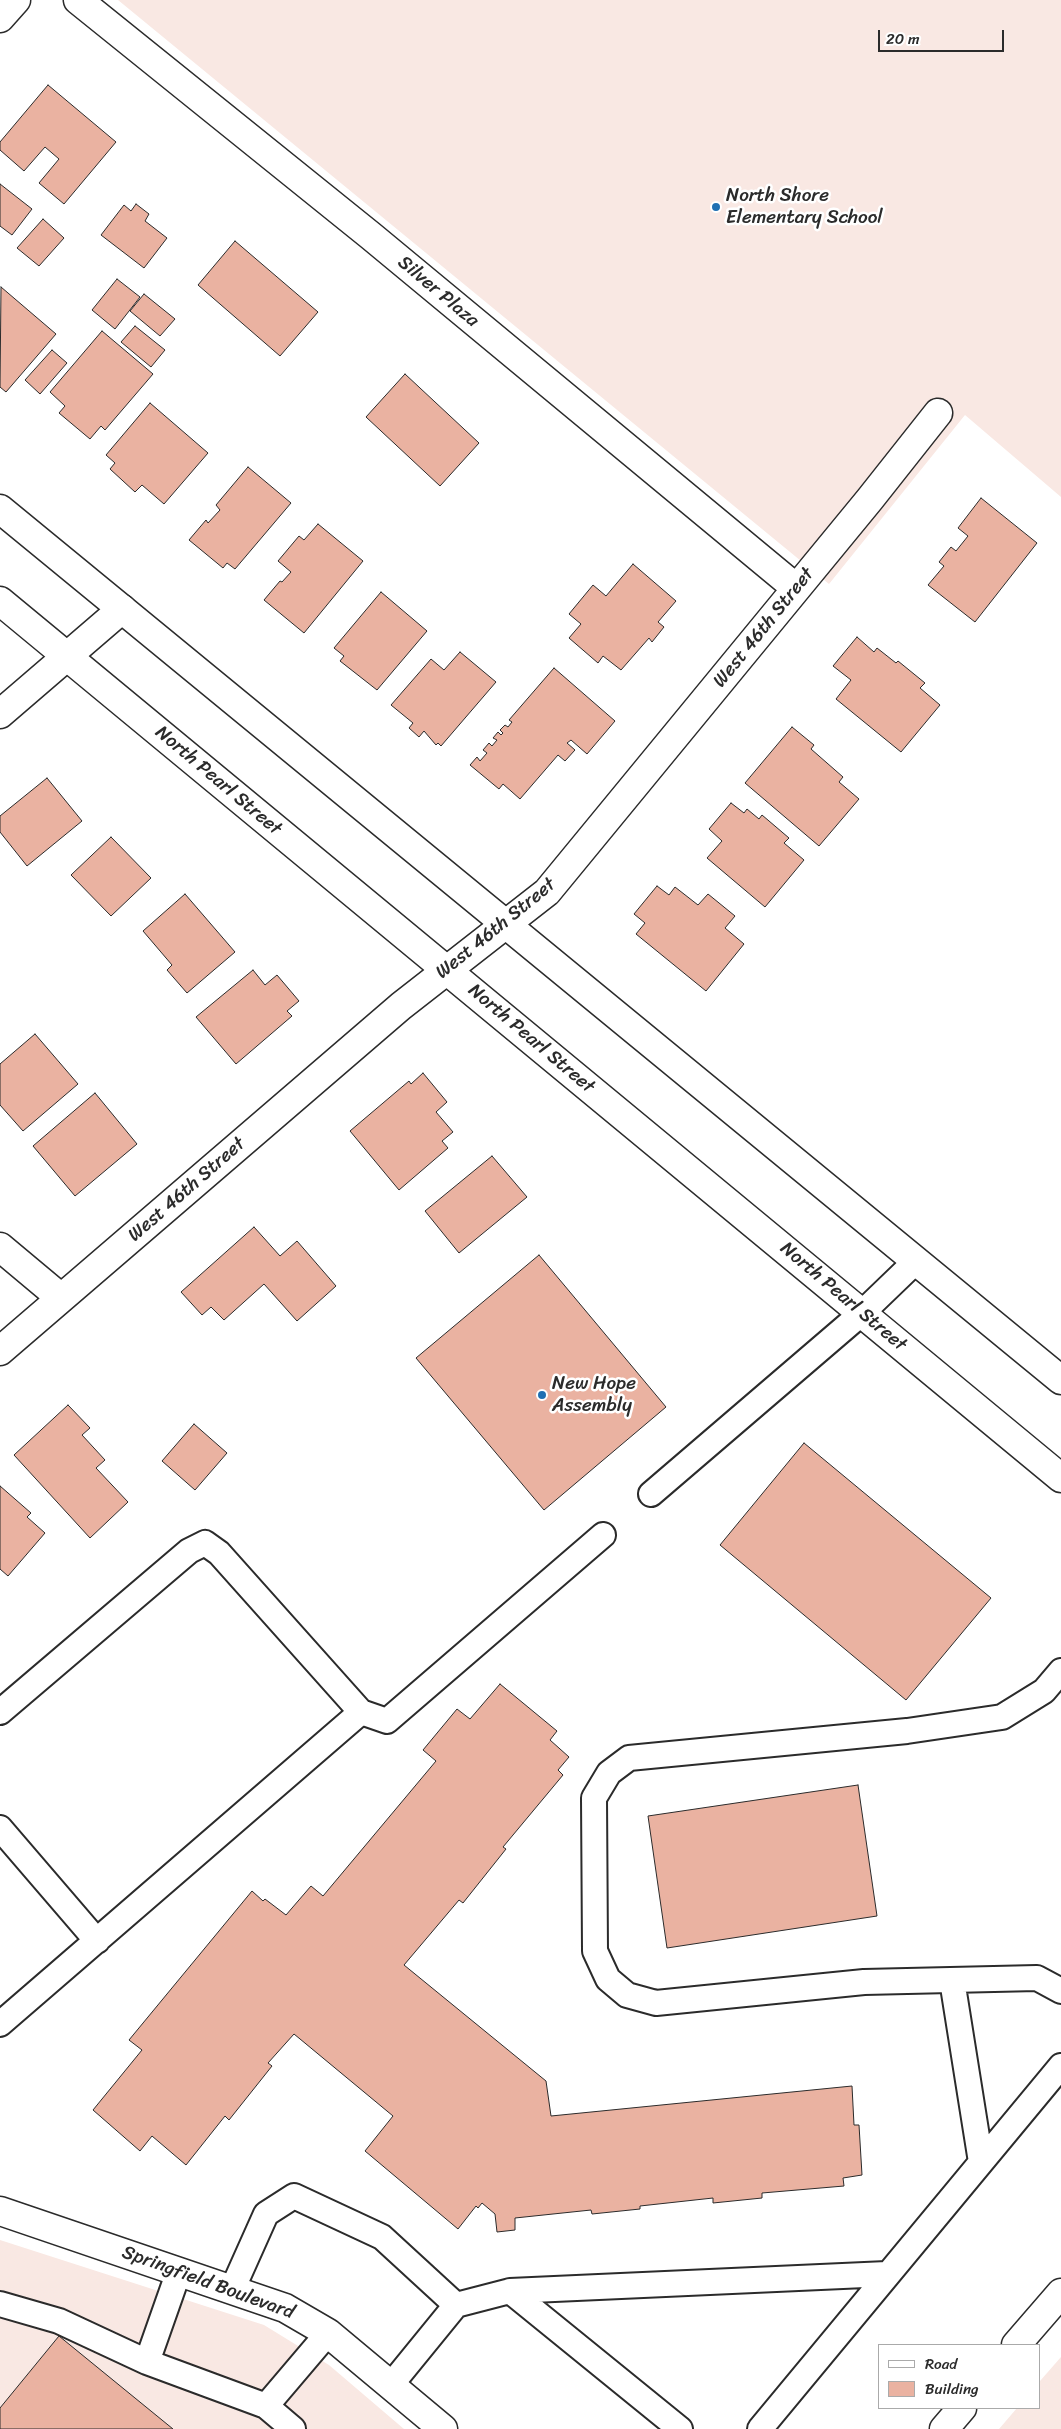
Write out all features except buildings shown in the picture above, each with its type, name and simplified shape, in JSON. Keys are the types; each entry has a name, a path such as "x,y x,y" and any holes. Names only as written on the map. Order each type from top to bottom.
{"street":[{"path":"0,18 16,0"},
{"name":"Silver Plaza","path":"78,0 371,236 796,588"},
{"name":"West 46th Street","path":"0,1352 446,970 547,892 938,413"},
{"path":"0,509 1061,1380"},
{"name":"North Pearl Street","path":"0,601 1061,1478"},
{"path":"0,714 122,609"},
{"path":"0,1247 61,1298"},
{"name":"Springfield Boulevard","path":"0,2211 285,2308 328,2333 443,2429"},
{"path":"1017,2344 1061,2293"},
{"path":"944,2429 961,2409"}],"lane":[{"path":"651,1494 862,1313 916,1261"},
{"path":"0,1712 189,1551 205,1543 219,1553 361,1712 387,1721 603,1535"},
{"path":"1061,1671 1044,1691 1002,1717 907,1731 629,1758 609,1773 594,1798 595,1951 608,1979 627,1995 656,2003 864,1982 1036,1978 1061,1991"},
{"path":"0,2024 361,1712"},
{"path":"0,1828 97,1941"},
{"path":"952,1980 981,2162"},
{"path":"760,2429 1061,2066"},
{"path":"232,2290 266,2214 294,2196 382,2237 456,2305"},
{"path":"147,2362 179,2272"},
{"path":"390,2386 456,2305 510,2290 887,2274"},
{"path":"510,2290 680,2429"},
{"path":"0,2304 59,2321 147,2362 266,2406 293,2429"},
{"path":"266,2406 328,2333"}],"shaded area":[{"name":"North Shore Elementary School","path":"118,0 1061,0 1061,497 965,415 829,584"},
{"path":"0,2240 264,2325 329,2365 404,2429 0,2429"},
{"path":"1061,2357 1061,2429 999,2429 1016,2409 1041,2409 1041,2380"}],"place":[{"name":"North Shore Elementary School","path":"716,207"},
{"name":"New Hope Assembly","path":"542,1395"}]}
